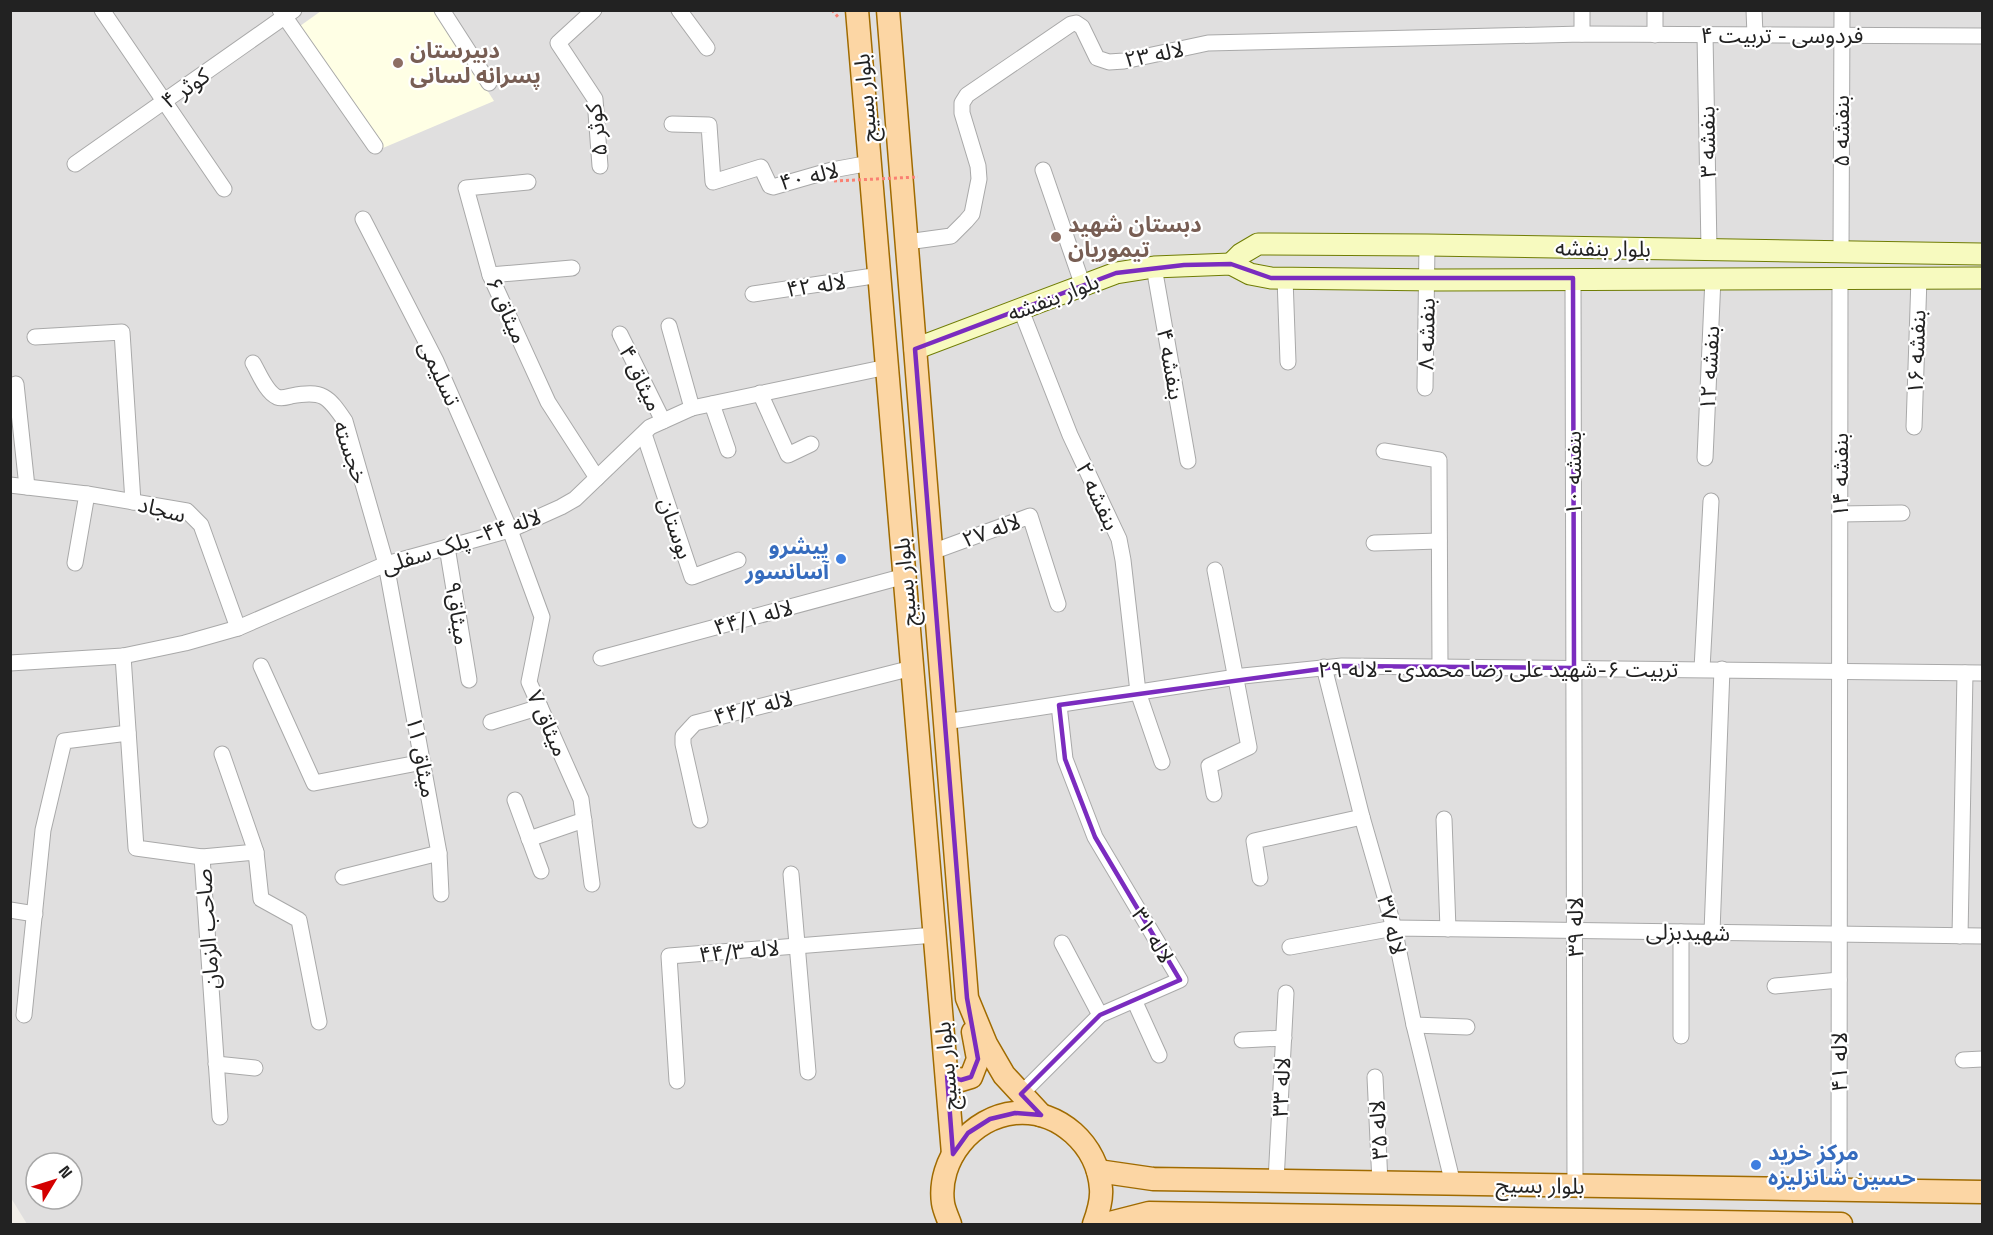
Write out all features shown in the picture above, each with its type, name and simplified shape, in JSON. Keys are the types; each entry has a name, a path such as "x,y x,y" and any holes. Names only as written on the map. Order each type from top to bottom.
{"main road":[{"name":"بلوار بسیج","path":"857,10 952,1154"},
{"name":"بلوار بسیج","path":"888,10 967,998 986,1044 1004,1075 1041,1115"},
{"name":"بلوار بنفشه","path":"1231,264 1241,254 1258,244 1983,254"},
{"name":"بلوار بنفشه","path":"915,349 1116,273 1154,267 1231,264 1250,274 1271,278 1426,280 1983,278"},
{"path":"947,1075 961,1080 971,1077 978,1059 967,998"},
{"path":"950,1224 944,1203 944,1178 952,1154 968,1133 990,1119 1015,1113 1041,1115 1060,1123 1077,1135 1090,1152 1098,1171 1101,1190 1099,1209 1094,1224"},
{"name":"بلوار بسیج","path":"1098,1171 1153,1179 1983,1192"},
{"path":"1149,1213 1143,1207 1143,1198 1145,1189 1153,1179"},
{"name":"بلوار بسیج","path":"1106,1224 1149,1213 1181,1219 1841,1224"}],"street":[{"path":"102,10 224,189"},
{"path":"442,10 489,83"},
{"name":"کوثر ۵","path":"594,10 558,42 595,99 600,166"},
{"path":"679,10 707,48"},
{"path":"1582,10 1582,34"},
{"path":"1655,10 1655,35"},
{"path":"1754,10 1755,35"},
{"name":"بنفشه ۵","path":"1841,252 1842,10"},
{"path":"287,13 375,146"},
{"name":"کوثر ۴","path":"75,164 287,13"},
{"name":"لاله ۲۳","path":"907,242 951,236 972,214 979,179 978,166 962,113 962,103 967,95 1071,24 1076,23 1082,27 1097,58 1110,62 1208,43 1582,34"},
{"name":"فردوسی - تربیت ۴","path":"1582,34 1983,36"},
{"name":"بنفشه ۳","path":"1705,35 1709,249"},
{"name":"لاله ۴۰","path":"672,124 709,125 713,182 761,167 770,186 773,187 832,170 870,163"},
{"path":"1043,170 1083,286"},
{"name":"میثاق ۶","path":"528,182 466,188 490,275 548,402 597,478"},
{"name":"تسلیمی","path":"363,219 436,362 510,530"},
{"name":"بنفشه ۸","path":"1425,388 1427,245"},
{"name":"بنفشه ۴","path":"1154,267 1188,461"},
{"path":"490,275 572,268"},
{"name":"لاله ۴۲","path":"753,294 880,275"},
{"path":"1285,278 1288,362"},
{"name":"بنفشه ۱۰","path":"1573,278 1574,668"},
{"name":"بنفشه ۱۲","path":"1705,458 1713,278"},
{"name":"بنفشه ۱۴","path":"1839,934 1840,278"},
{"name":"بنفشه ۱۶","path":"1914,427 1919,278"},
{"name":"بنفشه ۲","path":"1021,310 1070,435 1119,539 1138,692 1162,762"},
{"path":"669,326 692,408"},
{"path":"35,337 122,332 133,502"},
{"name":"میثاق ۴","path":"620,334 663,422"},
{"name":"خجسته","path":"253,363 270,392 276,396 281,398 308,393 322,395 332,402 345,421 386,564"},
{"name":"لاله ۴۴- پلک سفلی","path":"10,663 123,656 185,643 238,628 386,564 510,530 568,503 575,499 650,427 692,408 887,367"},
{"path":"16,384 27,487"},
{"path":"760,393 788,455 811,444"},
{"path":"712,404 728,450"},
{"name":"بوستان","path":"644,434 692,577 738,560"},
{"path":"1384,451 1439,460 1440,666"},
{"name":"سجاد","path":"10,485 87,494 187,511 201,525 238,628"},
{"path":"75,563 87,494"},
{"path":"1702,669 1711,501"},
{"path":"1840,514 1902,513"},
{"name":"لاله ۲۷","path":"932,552 1030,516 1058,604"},
{"name":"میثاق ۷","path":"510,530 542,617 529,682 581,800 592,884"},
{"path":"1374,543 1440,541"},
{"name":"میثاق۹","path":"447,547 469,680"},
{"name":"میثاق ۱۱","path":"386,564 440,853 441,894"},
{"path":"1214,794 1209,766 1249,747 1215,570"},
{"name":"لاله ۴۴/۱","path":"601,658 905,576"},
{"name":"صاحب الزمان","path":"123,656 136,848 202,857 220,1117"},
{"path":"261,666 314,783 423,762"},
{"name":"تربیت ۶-شهید علی رضا محمدی - لاله ۲۹","path":"945,722 1235,677 1324,667 1440,666 1983,673"},
{"name":"لاله ۳۷","path":"1324,667 1362,817 1394,928 1414,1025 1453,1184"},
{"name":"لاله ۴۴/۲","path":"700,820 682,736 695,723 912,668"},
{"name":"لاله ۳۹","path":"1574,668 1575,1186"},
{"path":"1712,933 1722,669"},
{"path":"1960,936 1965,673"},
{"name":"لاله ۳۱","path":"1021,1094 1100,1015 1180,980 1095,837 1065,759 1059,705"},
{"path":"491,722 540,707"},
{"path":"24,1015 43,830 64,741 128,733"},
{"path":"222,754 256,852 261,899 299,920 319,1022"},
{"path":"515,800 541,870"},
{"path":"1260,878 1254,841 1362,817"},
{"path":"1444,819 1448,929"},
{"path":"529,839 584,820"},
{"path":"202,857 256,852"},
{"path":"343,877 440,853"},
{"path":"791,874 808,1072"},
{"path":"10,910 34,914"},
{"name":"شهیدبزلی","path":"1290,947 1394,928 1983,936"},
{"path":"1681,932 1681,1036"},
{"name":"لاله ۴۱","path":"1839,934 1839,1190"},
{"name":"لاله ۴۴/۳","path":"677,1082 669,956 935,935"},
{"path":"1062,943 1100,1015"},
{"path":"1775,986 1839,980"},
{"name":"لاله ۳۳","path":"1276,1181 1286,993"},
{"path":"1134,1000 1159,1055"},
{"path":"1414,1025 1467,1027"},
{"path":"1242,1040 1284,1038"},
{"path":"1963,1060 1983,1059"},
{"path":"216,1064 255,1068"},
{"name":"لاله ۳۵","path":"1376,1077 1380,1183"}],"path":[{"path":"834,181 918,177"}],"highlighted area":[{"path":"1231,264 1271,278 1573,278 1574,668 1342,666 1059,705 1065,759 1095,837 1180,980 1100,1015 1021,1094 1041,1115 1015,1113 990,1119 968,1133 953,1154 947,1075 961,1080 971,1077 978,1059 967,998 915,349 1116,273 1184,265"}],"shaded area":[{"path":"11,11 1982,11 1982,1224 27,1224 11,1198"},
{"name":"دبیرستان پسرانه لسانی","path":"321,11 437,11 494,101 383,148 300,26"}],"place":[{"name":"دبیرستان پسرانه لسانی","path":"398,63"},
{"name":"دبستان شهید تیموریان","path":"1056,237"},
{"name":"پیشرو آسانسور","path":"841,559"},
{"name":"مرکز خرید حسین شانزلیزه","path":"1756,1165"}]}
